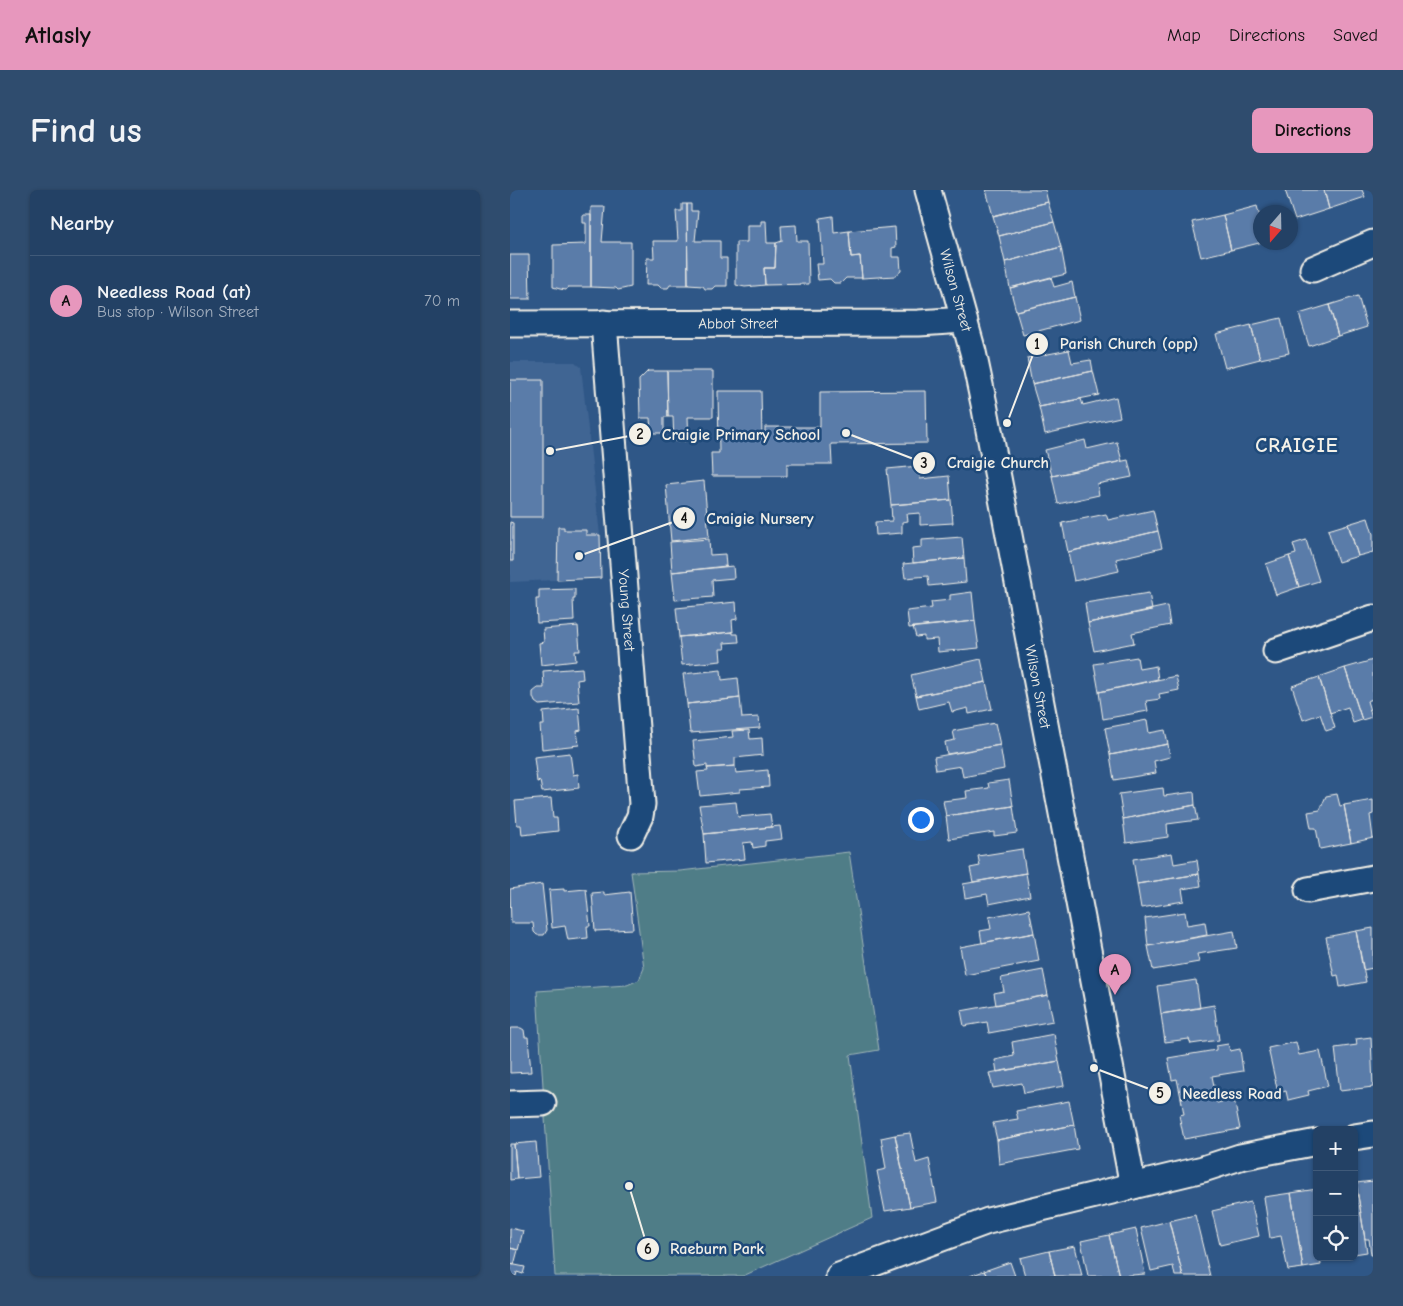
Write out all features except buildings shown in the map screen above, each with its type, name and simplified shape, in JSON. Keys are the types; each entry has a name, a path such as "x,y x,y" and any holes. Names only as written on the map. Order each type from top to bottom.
{"street":[{"name":"Wilson Street","path":"928,190 964,320 992,442 1133,1186"},
{"path":"1313,269 1373,244"},
{"name":"Abbot Street","path":"510,324 919,323 964,320"},
{"name":"Young Street","path":"604,323 626,628 642,804 640,816 631,835"},
{"path":"1276,651 1373,618"},
{"path":"1308,890 1373,878"},
{"path":"510,1104 542,1103"},
{"path":"1358,1136 1373,1134"},
{"path":"839,1276 988,1221 1203,1169 1240,1157 1313,1143"}],"shaded area":[{"path":"510,362 575,362 581,367 600,535 601,578 510,582"}],"green space":[{"path":"849,852 879,1050 850,1055 872,1218 743,1276 555,1276 537,991 627,985 639,980 644,968 631,872 680,871"}],"place":[{"name":"Parish Church (opp)","path":"1007,423"},
{"name":"Craigie Church","path":"846,433"},
{"name":"Craigie Primary School","path":"550,451"},
{"name":"Craigie Nursery","path":"579,556"},
{"name":"Needless Road (at)","path":"1115,995"},
{"name":"Needless Road","path":"1094,1068"},
{"name":"Raeburn Park","path":"629,1186"}],"district":[{"name":"CRAIGIE","path":"1297,445"}]}
